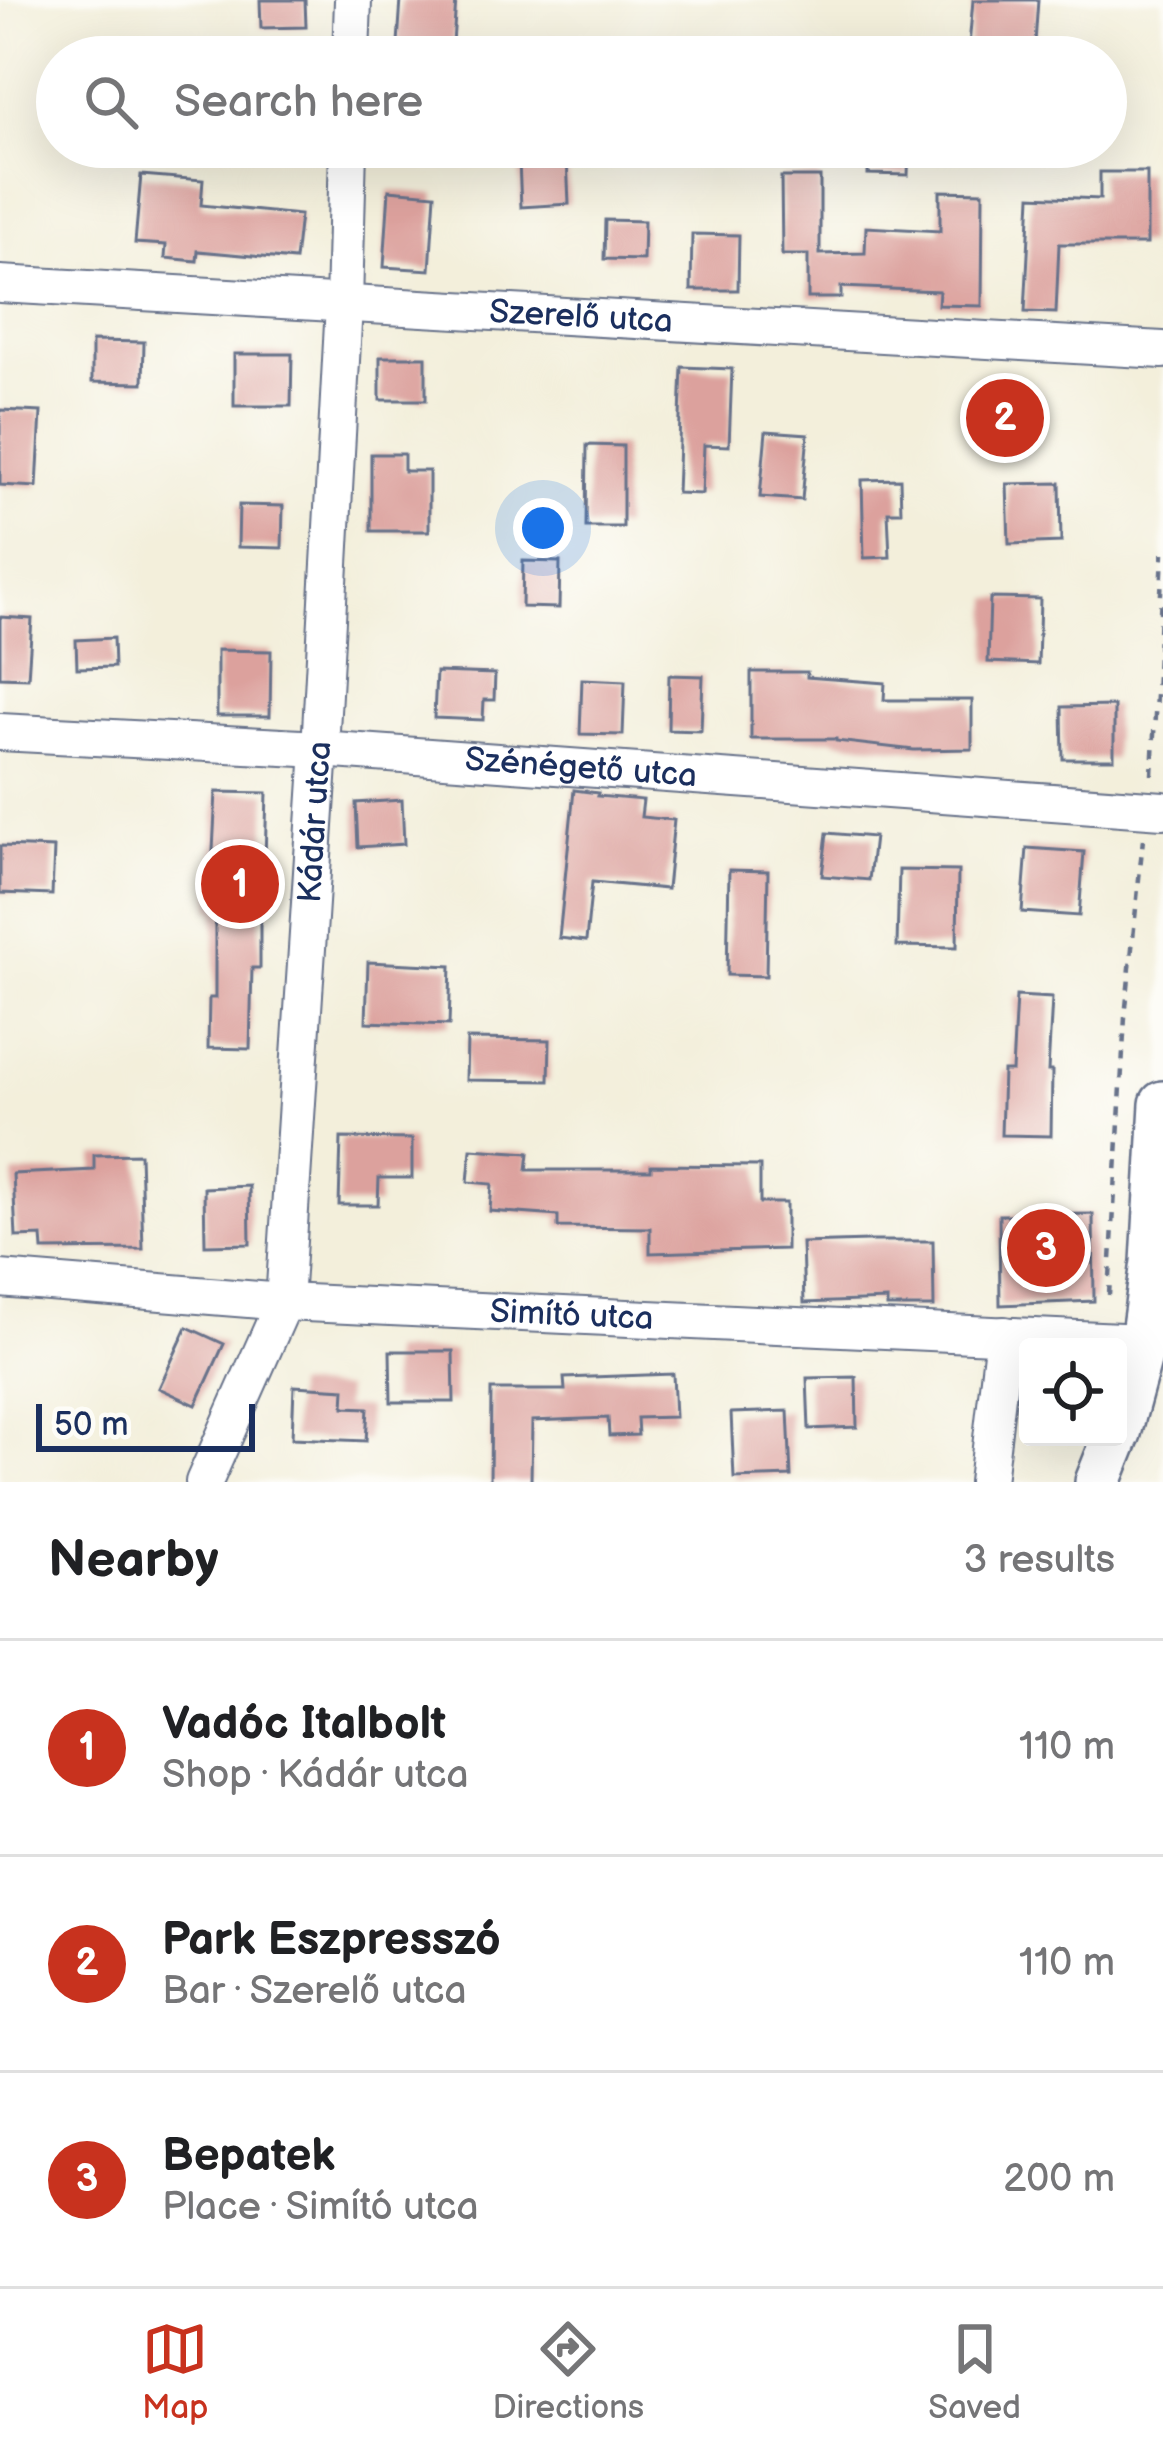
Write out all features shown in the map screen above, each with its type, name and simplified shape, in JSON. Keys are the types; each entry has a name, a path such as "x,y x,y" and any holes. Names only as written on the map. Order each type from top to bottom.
{"main road":[{"path":"1126,1338 1154,1262 1163,1104"},
{"path":"1098,1482 1113,1446"}],"street":[{"path":"352,36 353,0"},
{"name":"Kádár utca","path":"204,1482 284,1302 320,749 347,168"},
{"name":"Szerelő utca","path":"0,284 1163,350"},
{"name":"Szénégető utca","path":"0,732 1154,798"},
{"name":"Simító utca","path":"0,1279 284,1302 1052,1338"},
{"path":"988,1482 1004,1336"}],"path":[{"path":"1125,1338 1125,1017 1154,798 1163,553"}],"building":[{"path":"260,0 305,0 306,27 261,28"},
{"path":"401,0 456,0 453,36 398,36"},
{"path":"973,0 1038,0 1035,36 970,36"},
{"path":"519,168 567,168 569,204 521,207"},
{"path":"868,168 908,168 908,175 868,174"},
{"path":"1100,172 1147,172 1147,244 1059,244 1056,313 1025,312 1031,196 1100,199"},
{"path":"141,175 203,180 201,205 300,215 295,260 198,251 197,261 165,258 166,245 135,243"},
{"path":"781,177 820,177 820,254 865,253 866,227 940,231 940,191 983,192 982,306 938,305 939,291 841,287 841,298 808,298 808,255 782,255"},
{"path":"389,190 435,194 430,270 384,267"},
{"path":"605,220 644,221 643,260 604,259"},
{"path":"692,234 739,235 738,290 691,290"},
{"path":"92,341 144,342 143,383 92,382"},
{"path":"234,354 292,354 291,406 234,406"},
{"path":"380,357 426,357 426,400 380,400"},
{"path":"682,367 732,369 729,446 704,445 702,494 677,493"},
{"path":"0,410 41,412 37,487 0,485"},
{"path":"766,431 808,434 802,500 760,497"},
{"path":"587,445 623,446 623,527 586,527"},
{"path":"371,454 404,454 404,471 429,471 429,531 371,531"},
{"path":"900,479 901,512 888,512 890,557 864,558 862,480"},
{"path":"1060,483 1061,542 1009,544 1007,484"},
{"path":"239,505 283,506 282,548 238,547"},
{"path":"523,561 560,562 559,608 522,607"},
{"path":"990,598 1040,599 1038,664 988,662"},
{"path":"0,617 32,619 28,678 0,677"},
{"path":"113,638 114,667 77,668 76,640"},
{"path":"217,650 271,651 270,716 217,716"},
{"path":"436,672 495,674 494,700 484,700 483,720 434,718"},
{"path":"751,672 807,672 807,677 885,683 884,700 972,700 972,749 914,750 836,739 751,739"},
{"path":"669,675 703,676 701,731 668,730"},
{"path":"582,679 625,681 623,735 580,734"},
{"path":"1114,706 1114,759 1063,759 1062,707"},
{"path":"574,790 643,800 641,817 674,820 667,889 592,882 586,941 559,938"},
{"path":"216,792 267,793 267,912 260,912 260,968 252,968 250,1049 208,1048 209,998 215,998 215,910 210,910"},
{"path":"402,800 404,844 358,847 356,803"},
{"path":"827,833 874,837 869,880 822,876"},
{"path":"0,846 54,848 52,895 0,893"},
{"path":"1027,848 1084,852 1079,916 1022,912"},
{"path":"729,870 768,871 766,976 727,975"},
{"path":"899,870 958,871 957,947 897,946"},
{"path":"368,962 451,966 449,1025 366,1022"},
{"path":"1016,996 1052,998 1051,1136 1001,1135 1003,1071 1012,1071"},
{"path":"467,1039 550,1040 549,1081 466,1080"},
{"path":"341,1138 412,1139 412,1178 379,1178 378,1205 339,1205"},
{"path":"471,1149 529,1153 527,1170 760,1166 760,1203 786,1203 786,1249 650,1253 650,1228 558,1227 558,1216 490,1211 492,1184 468,1182"},
{"path":"140,1154 143,1249 43,1250 42,1236 16,1237 13,1174 94,1170 94,1155"},
{"path":"249,1186 250,1244 205,1245 204,1188"},
{"path":"1093,1214 1094,1301 1000,1305 999,1215"},
{"path":"933,1241 934,1307 887,1307 887,1300 804,1303 802,1243"},
{"path":"187,1327 224,1344 196,1405 159,1388"},
{"path":"390,1351 453,1351 454,1402 391,1402"},
{"path":"673,1374 675,1417 637,1418 638,1435 609,1436 608,1418 532,1421 531,1482 490,1482 491,1390 565,1390 564,1378"},
{"path":"856,1377 857,1427 809,1429 807,1378"},
{"path":"294,1386 345,1389 344,1407 368,1408 366,1441 292,1438"},
{"path":"788,1411 791,1476 734,1478 731,1413"}],"place":[{"name":"Park Eszpresszó","path":"1005,418"},
{"name":"Vadóc Italbolt","path":"240,884"},
{"name":"Bepatek","path":"1046,1248"}]}
